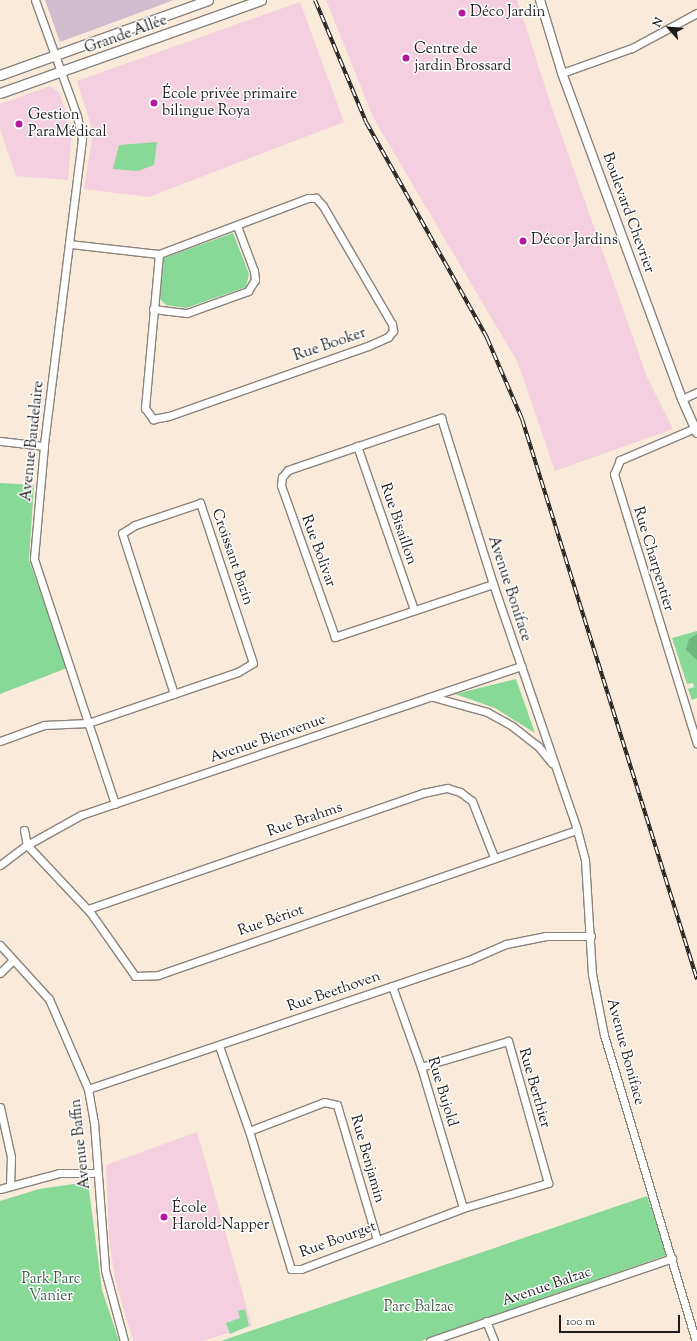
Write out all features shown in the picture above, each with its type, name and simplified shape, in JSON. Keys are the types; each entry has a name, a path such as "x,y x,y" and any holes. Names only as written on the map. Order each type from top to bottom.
{"main road":[{"name":"Grande Allée","path":"0,75 208,0"},
{"name":"Grande Allée","path":"0,93 61,73 261,0"}],"street":[{"name":"Avenue Baudelaire","path":"35,0 80,124 82,139 44,446 34,559 116,804"},
{"name":"Boulevard Chevrier","path":"540,0 562,73 682,399 696,431"},
{"path":"562,73 632,48 697,13"},
{"name":"Rue Booker","path":"70,244 159,254 237,226 308,198 316,198 323,206 392,324 393,331 388,337 368,346 169,416 153,419 145,408 159,254"},
{"path":"153,309 187,313 248,291 255,280 254,271 237,226"},
{"path":"682,399 697,392"},
{"name":"Rue Bolivar","path":"441,418 288,470 282,477 281,485 335,637 493,584"},
{"name":"Avenue Boniface","path":"441,418 493,584 577,830 585,860 591,936 592,974 604,1035 696,1341"},
{"name":"Rue Charpentier","path":"696,431 620,460 614,474 697,744"},
{"path":"0,441 44,446"},
{"name":"Rue Bisaillon","path":"357,446 414,610"},
{"name":"Croissant Bazin","path":"0,741 44,725 88,723 174,694 238,672 253,663 200,503 135,525 122,533 174,694"},
{"name":"Avenue Bienvenue","path":"0,865 26,845 81,815 521,666"},
{"name":"Avenue Boniface","path":"433,697 487,712 512,726 538,746 555,766"},
{"name":"Rue Brahms","path":"88,909 422,793 446,788 460,792 472,801 494,857"},
{"path":"24,830 26,845"},
{"name":"Rue Bériot","path":"26,845 88,909 135,976 158,975 494,857 577,830"},
{"name":"Rue Beethoven","path":"88,1089 219,1046 469,960 506,944 546,936 591,936"},
{"name":"Avenue Baffin","path":"0,945 49,999 88,1089 94,1122 96,1173 105,1270 124,1341"},
{"path":"0,973 13,960"},
{"name":"Rue Bujold","path":"392,986 421,1067 463,1208"},
{"name":"Rue Berthier","path":"421,1067 493,1044 508,1042 548,1183"},
{"name":"Rue Bourget","path":"219,1046 250,1130 290,1269 301,1269 463,1208 548,1183"},
{"name":"Rue Benjamin","path":"250,1130 324,1102 338,1105 377,1240"},
{"path":"0,1107 11,1157 10,1185"},
{"path":"0,1189 10,1185 59,1174 96,1173"},
{"name":"Avenue Balzac","path":"430,1341 672,1258"},
{"path":"486,1321 494,1341"}],"shaded area":[{"path":"45,0 174,0 60,42"},
{"name":"Décor Jardins","path":"326,0 517,0 553,111 647,377 673,429 555,471 518,363 374,119"},
{"path":"300,2 344,122 149,197 84,189 92,139 91,125 77,81"},
{"path":"50,86 59,92 72,130 68,180 16,176 0,129 0,104"},
{"name":"École Harold-Napper","path":"197,1132 252,1326 202,1341 133,1341 115,1279 109,1238 106,1165"}],"green space":[{"path":"157,142 154,165 138,171 113,169 119,145"},
{"path":"233,233 249,274 246,287 186,308 166,305 160,299 164,258"},
{"path":"0,483 34,485 29,560 67,668 0,694"},
{"path":"697,631 697,698 692,700 688,689 694,687 693,683 687,684 672,638"},
{"path":"697,634 697,660 686,650 689,639"},
{"path":"516,679 535,733 495,708 455,694"},
{"name":"Park Parc Vanier","path":"88,1182 102,1290 119,1341 0,1341 0,1201 39,1189"},
{"name":"Parc Balzac","path":"647,1196 667,1255 421,1341 221,1341"},
{"path":"245,1309 249,1326 230,1334 226,1323 240,1318 238,1311"}],"railway":[{"path":"315,0 366,122 487,338 522,419 697,979"}],"place":[{"name":"Déco Jardin","path":"462,13"},
{"name":"Centre de jardin Brossard","path":"406,58"},
{"name":"École privée primaire bilingue Roya","path":"154,103"},
{"name":"Gestion ParaMédical","path":"19,124"},
{"name":"Décor Jardins","path":"523,241"},
{"name":"École Harold-Napper","path":"164,1217"}]}
